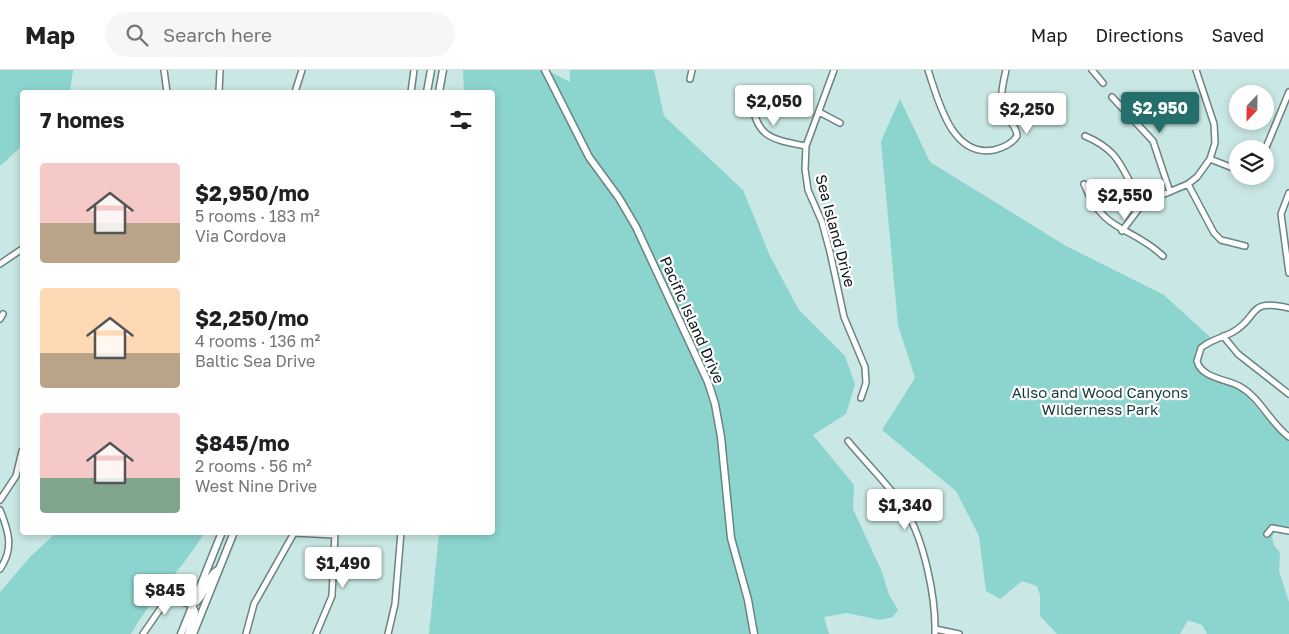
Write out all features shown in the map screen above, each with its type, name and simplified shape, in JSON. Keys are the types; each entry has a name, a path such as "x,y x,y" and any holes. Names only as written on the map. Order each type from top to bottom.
{"main road":[{"path":"427,90 431,70"},
{"path":"439,90 443,70"},
{"name":"Pacific Island Drive","path":"545,70 589,157 619,198 636,228 708,382 715,404 721,437 730,538 748,600 754,634"},
{"path":"181,634 221,535"},
{"path":"193,634 233,535"},
{"path":"192,605 199,601 211,573 219,569"},
{"path":"188,634 195,612 192,605"}],"street":[{"path":"164,70 167,90"},
{"path":"220,70 220,90"},
{"path":"295,90 302,70"},
{"path":"411,90 414,70"},
{"path":"690,78 692,70"},
{"name":"Sea Island Drive","path":"834,70 806,146 805,169 808,190 828,242 844,317 857,343 865,366 866,383 861,398"},
{"path":"928,70 944,116 963,142 975,148 986,150 997,149 1012,142 1017,136 1016,130 1006,116 1002,104 1002,86 1006,70"},
{"path":"1092,70 1103,83"},
{"path":"1122,231 1143,203 1188,184 1204,169 1210,159 1215,143 1214,124 1196,70"},
{"path":"1269,140 1289,92"},
{"path":"751,97 754,118 760,128 780,141 806,146"},
{"path":"1112,97 1153,141 1170,192"},
{"path":"819,112 840,123"},
{"path":"1085,136 1112,150 1120,160 1134,190 1143,203"},
{"path":"1210,159 1229,166"},
{"path":"1084,184 1091,202 1100,213 1122,231 1148,243 1163,256"},
{"path":"1188,184 1214,233 1221,240 1245,246"},
{"path":"1289,193 1281,214 1289,273"},
{"path":"0,264 20,251"},
{"path":"1289,308 1271,304 1257,308 1241,326 1201,348 1198,353 1198,366 1208,374 1245,390 1274,424 1289,437"},
{"path":"1223,336 1238,354 1289,394"},
{"path":"848,442 904,507 913,524 930,583 935,632 959,634"},
{"path":"0,500 16,476 20,459"},
{"path":"0,510 10,544 9,553 0,569"},
{"path":"1267,534 1272,528 1289,531"},
{"path":"246,634 254,604 293,535"},
{"path":"316,634 332,596 335,535"},
{"path":"388,634 395,604 401,535"},
{"path":"143,634 164,602 178,601 192,605"}],"green space":[{"path":"0,70 73,70 70,90 20,90 20,148 0,166"},
{"path":"463,70 547,70 570,82 570,70 654,70 664,116 743,190 770,256 799,310 845,356 855,384 846,414 813,435 854,485 853,509 882,572 889,595 898,610 893,617 880,620 847,613 824,617 829,634 429,634 439,535 495,535 495,90 464,90"},
{"name":"Aliso and Wood Canyons Wilderness Park","path":"900,99 930,162 1066,246 1164,295 1211,338 1201,344 1196,351 1196,364 1199,371 1212,380 1229,385 1244,394 1289,442 1289,533 1275,531 1272,537 1274,545 1280,553 1279,571 1289,602 1289,634 1207,634 1202,625 1188,620 1180,634 1057,634 1040,616 1040,595 1037,586 1022,581 1000,599 986,591 979,536 956,491 882,430 915,378 898,325 881,141"},
{"path":"54,535 203,535 131,634 0,634 0,592 30,557"}]}
